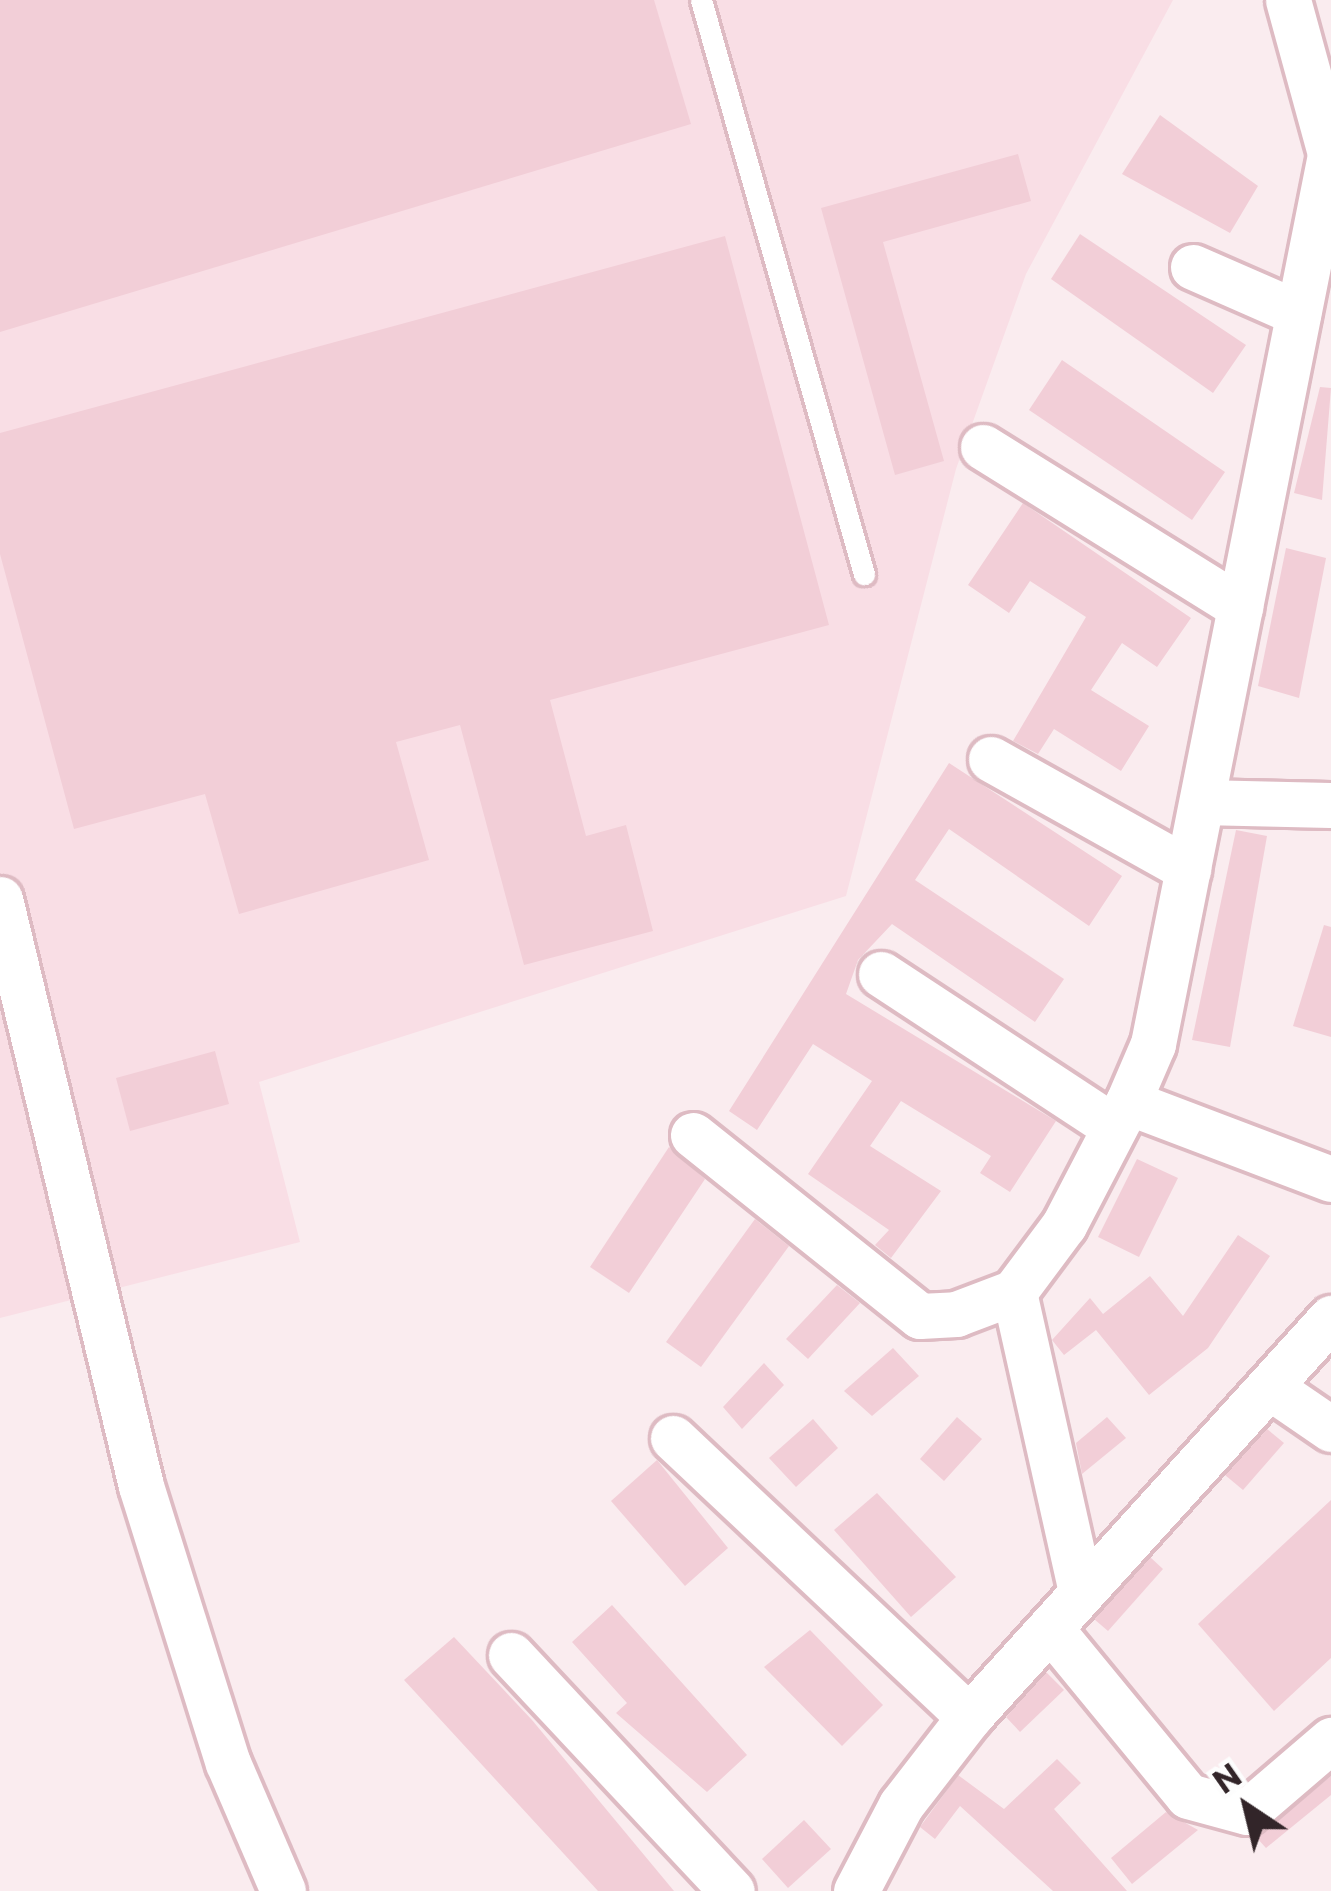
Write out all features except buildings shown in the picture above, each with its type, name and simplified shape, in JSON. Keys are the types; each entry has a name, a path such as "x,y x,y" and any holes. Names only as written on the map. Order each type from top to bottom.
{"street":[{"path":"1080,1586 1014,1292 1121,1114 1153,1043 1330,155 1288,0"},
{"path":"1193,267 1298,314"},
{"path":"983,447 1240,607"},
{"path":"991,759 1188,869"},
{"path":"1202,802 1331,805"},
{"path":"0,898 141,1486 228,1763 283,1891"},
{"path":"881,974 1121,1114 1331,1179"},
{"path":"693,1135 920,1316 1014,1292"},
{"path":"856,1891 901,1805 969,1717 1050,1628 1080,1586 1274,1390 1331,1318"},
{"path":"1274,1390 1331,1429"},
{"path":"673,1438 969,1717"},
{"path":"1050,1628 1188,1796 1246,1812 1331,1740"},
{"path":"511,1655 732,1891"}],"lane":[{"path":"701,0 864,574"}],"shaded area":[{"path":"0,0 1173,0 1026,274 956,469 846,896 259,1082 300,1242 0,1318"}]}
